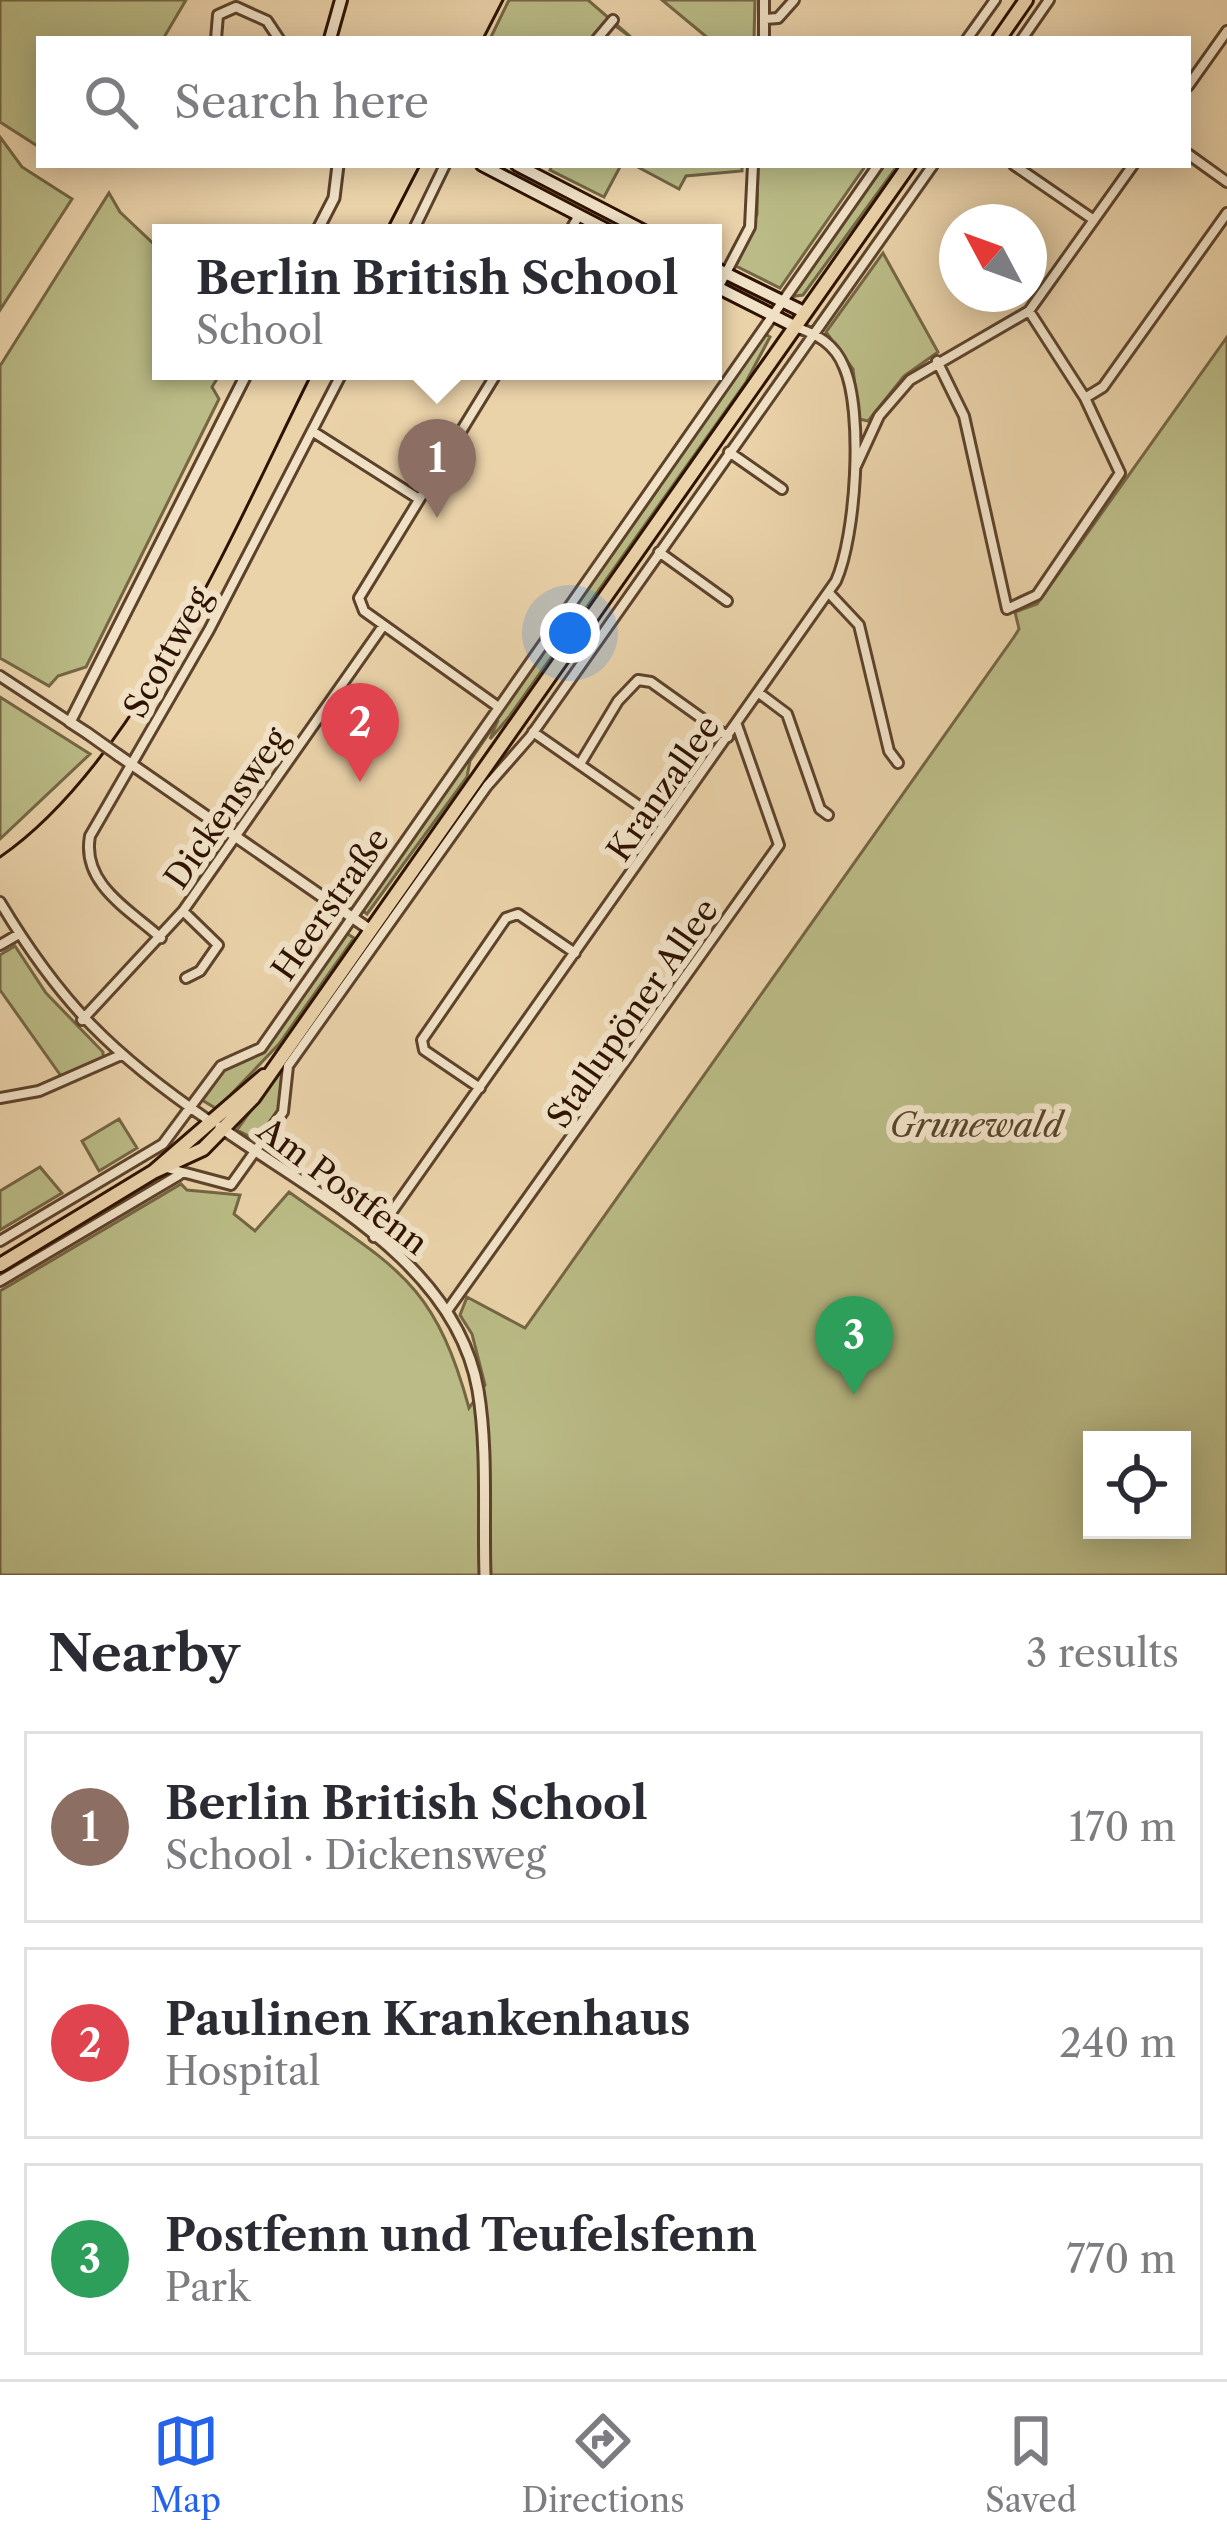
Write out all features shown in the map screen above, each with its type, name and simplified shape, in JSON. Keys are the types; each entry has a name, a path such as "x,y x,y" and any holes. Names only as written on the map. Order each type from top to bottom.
{"main road":[{"path":"331,36 340,0"},
{"path":"1001,36 1026,0"},
{"path":"488,168 596,224"},
{"path":"523,168 631,224"},
{"name":"Heerstraße","path":"0,1265 167,1171 225,1131 907,168"},
{"path":"578,215 586,201"},
{"path":"722,272 804,312"},
{"path":"722,289 794,326"},
{"name":"Heerstraße","path":"167,1171 265,1075"}],"street":[{"path":"764,0 764,36"},
{"path":"765,19 782,15 794,0"},
{"path":"970,36 995,0"},
{"path":"1024,36 1049,0"},
{"path":"216,36 218,15 236,7 267,21 275,36"},
{"path":"600,36 613,20"},
{"path":"1191,82 1227,31"},
{"path":"1191,156 1227,182"},
{"path":"321,224 334,198 338,168"},
{"path":"416,224 444,168"},
{"path":"722,279 752,217 753,168"},
{"name":"Heerstraße","path":"0,1241 164,1144 225,1062 260,1048 876,168"},
{"name":"Heerstraße","path":"0,1280 167,1171 231,1185 283,1112 289,1066 487,786 533,732 931,168"},
{"path":"1018,168 1094,220"},
{"path":"1047,285 1130,168"},
{"path":"1084,398 1103,387 1227,213"},
{"path":"574,224 578,215"},
{"path":"804,312 814,333"},
{"path":"855,467 898,393 937,361 1025,312"},
{"path":"937,361 964,416 1007,609 1037,596 1117,484 1116,460 1030,312"},
{"path":"794,326 814,333"},
{"name":"Kranzallee","path":"374,1237 829,593 851,537 855,467 846,370 832,347 814,333"},
{"path":"70,722 243,380"},
{"name":"Scottweg","path":"161,938 104,887 88,856 94,824 338,380"},
{"path":"492,380 358,598 364,611 383,626 497,706"},
{"path":"852,429 872,431"},
{"path":"312,431 419,499"},
{"path":"729,452 782,489"},
{"path":"659,552 727,601"},
{"path":"829,593 859,625 889,751 898,763"},
{"name":"Dickensweg","path":"82,1020 183,910 383,626"},
{"path":"0,676 369,929"},
{"path":"580,764 618,701 638,680 650,682 728,737"},
{"path":"759,693 787,714 820,809 828,815"},
{"name":"Stallupöner Allee","path":"447,1311 779,845 736,725"},
{"path":"533,732 665,824"},
{"path":"0,902 82,1020 121,1055 213,1122"},
{"path":"183,910 218,945 200,971 186,977"},
{"path":"480,1088 424,1050 422,1040 506,918 518,914 575,953"},
{"path":"0,945 19,934"},
{"path":"0,1098 39,1091 121,1055"},
{"name":"Am Postfenn","path":"213,1122 374,1237 419,1275 447,1311 466,1346 478,1391 485,1575"}],"green space":[{"path":"0,0 186,0 165,36 36,36 36,145 0,122"},
{"path":"509,0 588,0 630,36 613,24 603,36 491,36"},
{"path":"662,0 755,0 754,36 705,36"},
{"path":"0,137 22,167 72,199 0,310"},
{"path":"551,168 619,168 604,197"},
{"path":"640,168 742,168 686,176 679,189"},
{"path":"758,168 864,168 780,288 736,266 757,214"},
{"path":"880,168 896,168 803,295 789,297"},
{"path":"109,193 120,212 152,242 152,380 216,380 212,387 219,399 86,667 58,676 49,686 0,658 0,366"},
{"path":"883,253 938,352 904,376 868,421 859,419 853,369 826,332"},
{"path":"764,333 770,337 746,382 490,739 498,720 470,761 467,777 367,914 362,910 472,754 485,727"},
{"name":"Grunewald","path":"1227,337 1227,1575 0,1575 0,1291 181,1184 187,1190 240,1195 234,1214 255,1231 289,1192 405,1280 441,1330 469,1408 485,1385 472,1334 460,1315 467,1297 525,1328 1014,637 1019,629 1015,612 1037,604"},
{"path":"0,697 90,754 0,839"},
{"path":"411,885 284,1069 283,1103 258,1141 237,1130"},
{"path":"346,933 354,938 279,1044 217,1109 202,1100 227,1065 264,1049"},
{"path":"15,946 46,993 103,1052 103,1059 61,1076 0,990 0,955"},
{"path":"119,1119 137,1148 99,1171 82,1141"},
{"path":"40,1167 62,1193 0,1230 0,1191"}],"tram line":[{"path":"485,36 503,0"},
{"path":"390,224 418,168"},
{"path":"0,857 50,815 97,762 140,701 217,565 309,380"}],"place":[{"name":"Berlin British School","path":"437,518"},
{"name":"Paulinen Krankenhaus","path":"360,782"},
{"name":"Postfenn und Teufelsfenn","path":"854,1395"}]}
